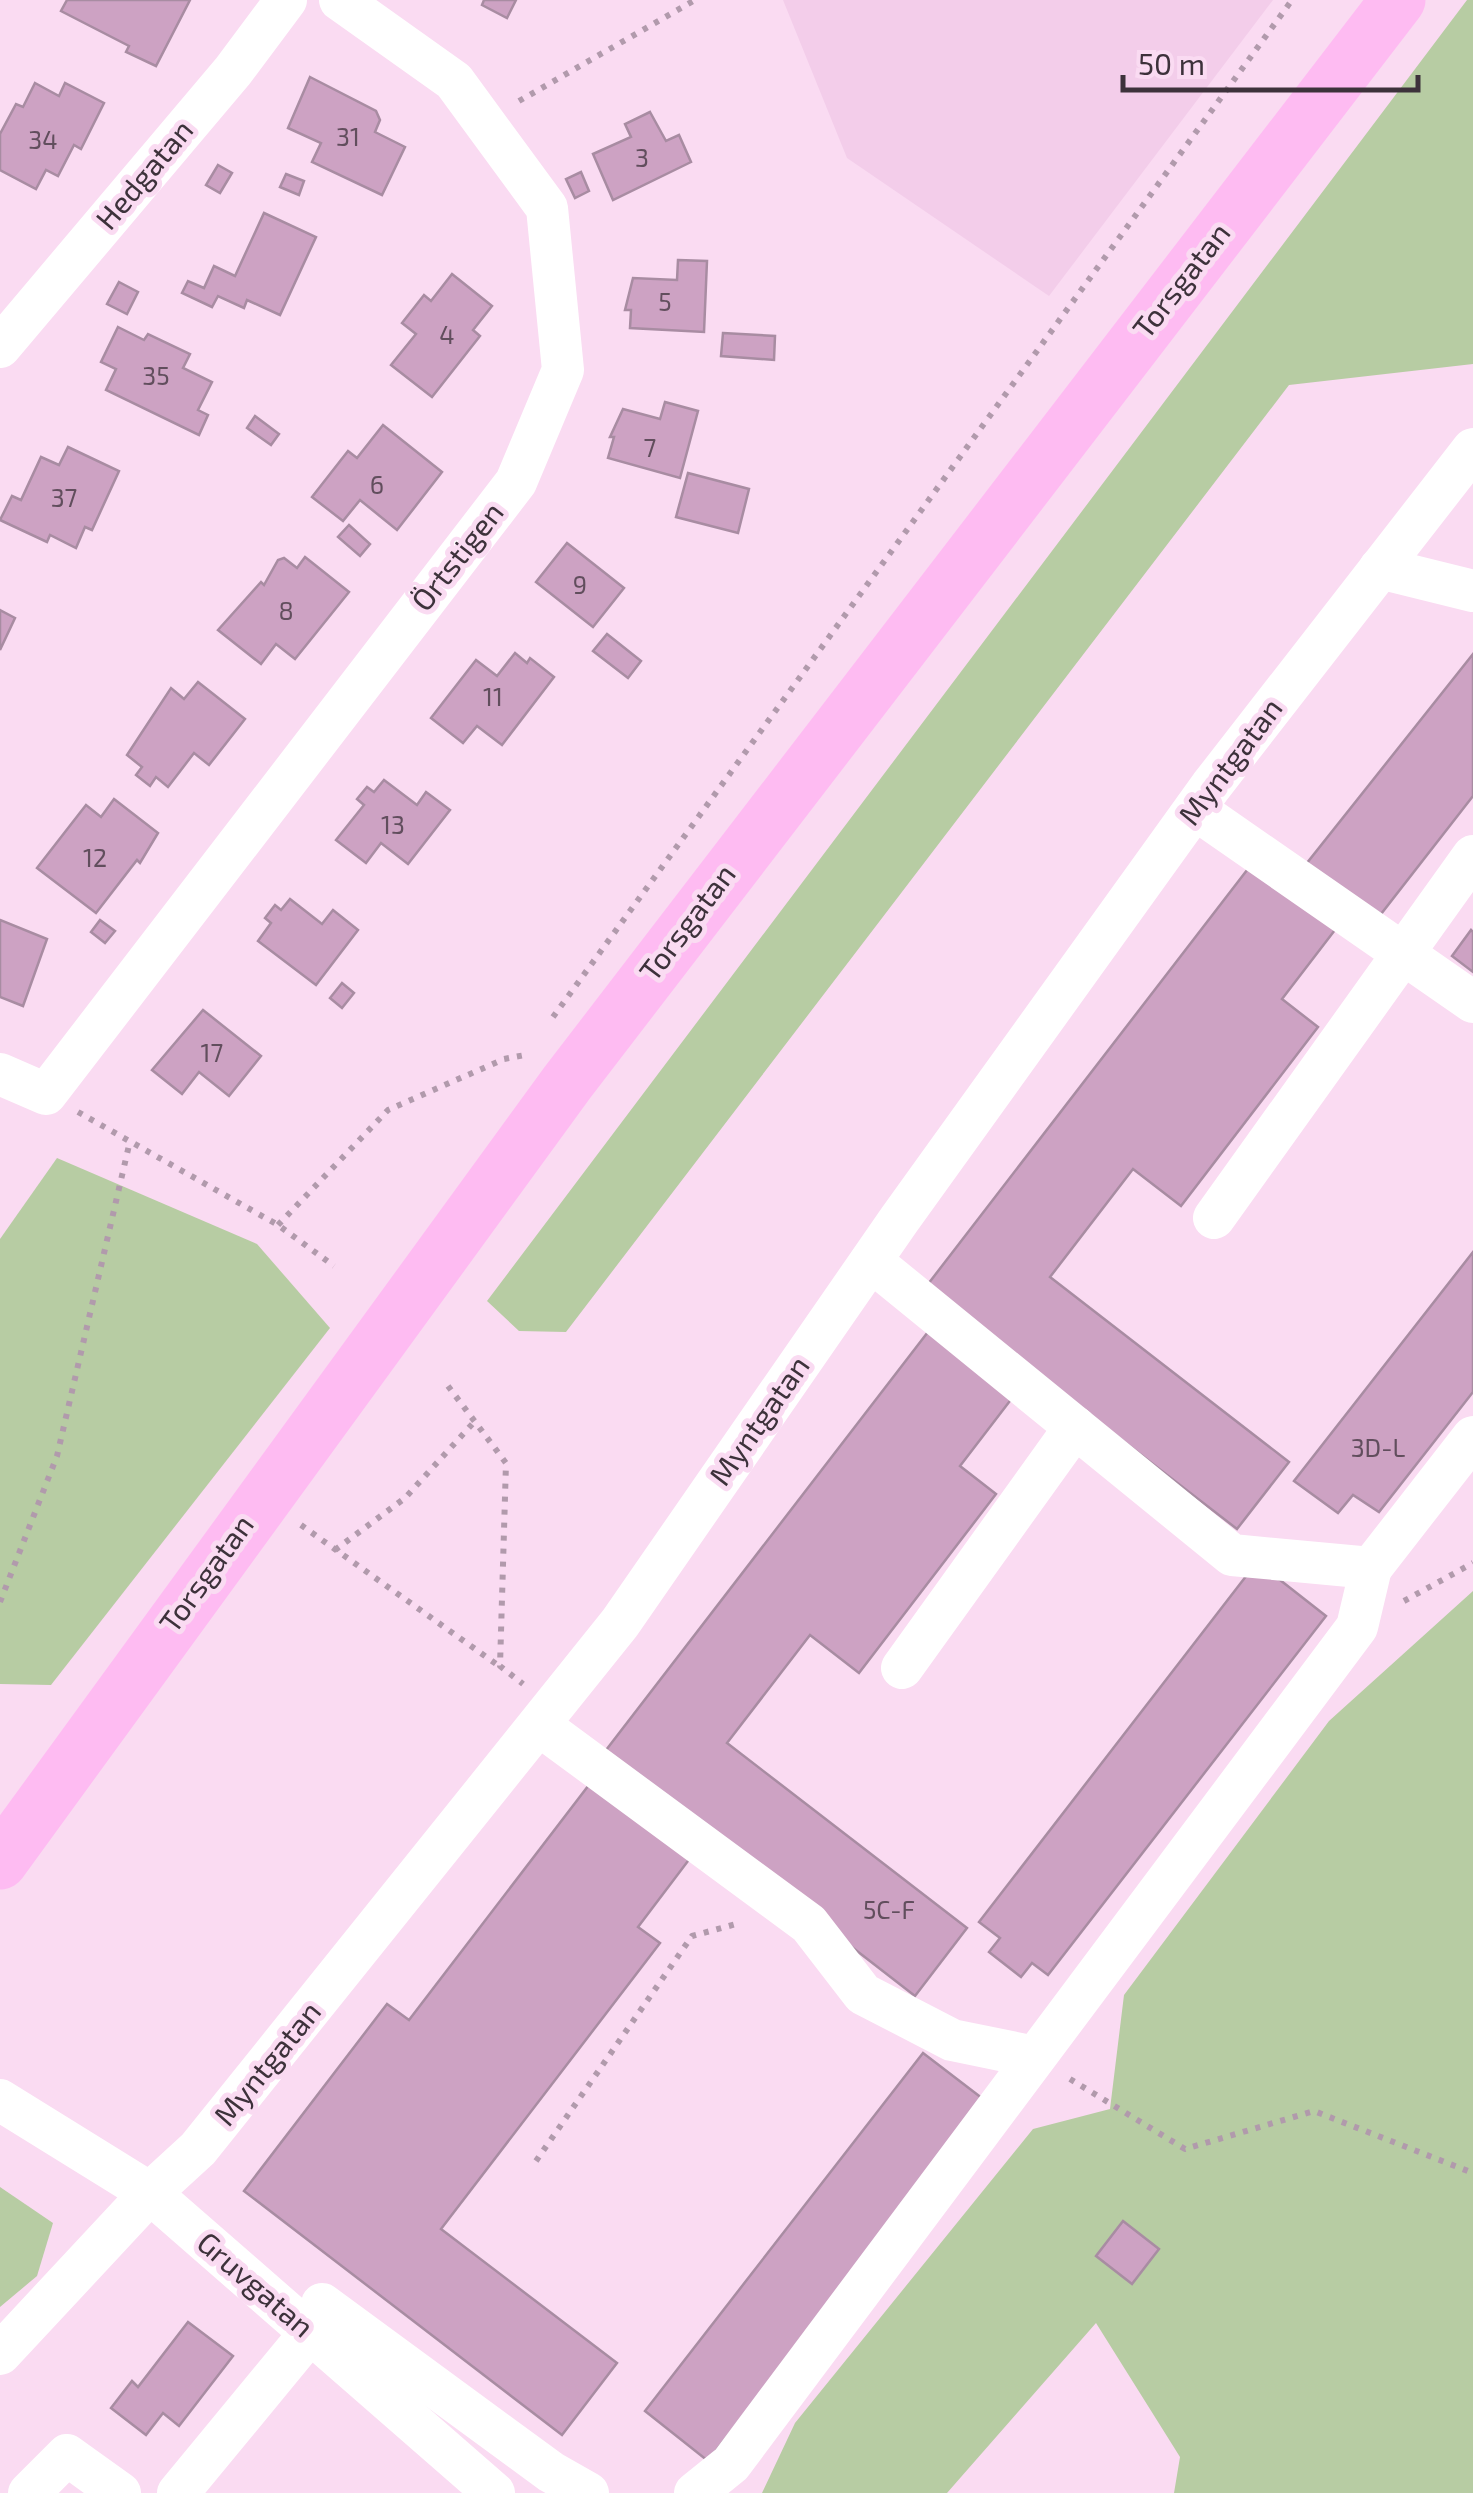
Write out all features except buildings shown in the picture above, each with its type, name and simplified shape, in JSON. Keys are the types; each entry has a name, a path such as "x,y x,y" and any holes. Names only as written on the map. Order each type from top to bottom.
{"main road":[{"name":"Torsgatan","path":"0,1862 567,1083 1398,0"}],"street":[{"name":"Hedgatan","path":"0,347 234,70 286,0"},
{"name":"Örtstigen","path":"46,1094 516,482 563,370 547,208 454,81 340,0"},
{"name":"Myntgatan","path":"0,2354 150,2193 198,2150 620,1623 870,1261 1195,810 1473,449"},
{"path":"1380,568 1473,591"},
{"path":"1195,810 1473,1002"},
{"path":"1214,1218 1473,856"},
{"path":"0,1074 46,1094"},
{"path":"870,1261 1232,1554 1372,1568"},
{"path":"902,1668 1075,1427"},
{"path":"695,2493 731,2464 1357,1627 1372,1568 1473,1437"},
{"path":"546,1716 809,1924 863,1994 952,2040 1035,2057"},
{"name":"Gruvgatan","path":"0,2100 150,2193 316,2319 416,2427 494,2493"},
{"path":"178,2493 316,2319 442,2392 588,2493"},
{"path":"416,2427 442,2392"},
{"path":"28,2493 67,2455 120,2493"}],"path":[{"path":"484,121 695,0"},
{"path":"546,1026 1292,0"},
{"path":"278,1225 388,1110 504,1059 524,1058 535,1042"},
{"path":"46,1094 278,1225 334,1266"},
{"path":"0,1602 58,1456 130,1141"},
{"path":"448,1386 506,1462 500,1666"},
{"path":"334,1550 405,1498 475,1422"},
{"path":"297,1521 500,1666 546,1716"},
{"path":"1357,1627 1473,1563"},
{"path":"536,2161 692,1936 790,1910"},
{"path":"1035,2057 1185,2149 1314,2111 1473,2173"}],"shaded area":[{"path":"783,0 1273,0 1049,296 847,158"}],"green space":[{"path":"1467,0 1473,0 1473,364 1289,385 566,1332 519,1331 487,1301"},
{"path":"57,1158 257,1244 330,1328 51,1685 0,1684 0,1239"},
{"path":"1473,1591 1473,2493 1174,2493 1180,2457 1096,2323 947,2493 762,2493 795,2423 1033,2129 1110,2109 1124,1995 1329,1721"},
{"path":"0,2187 53,2223 37,2276 0,2307"}]}
